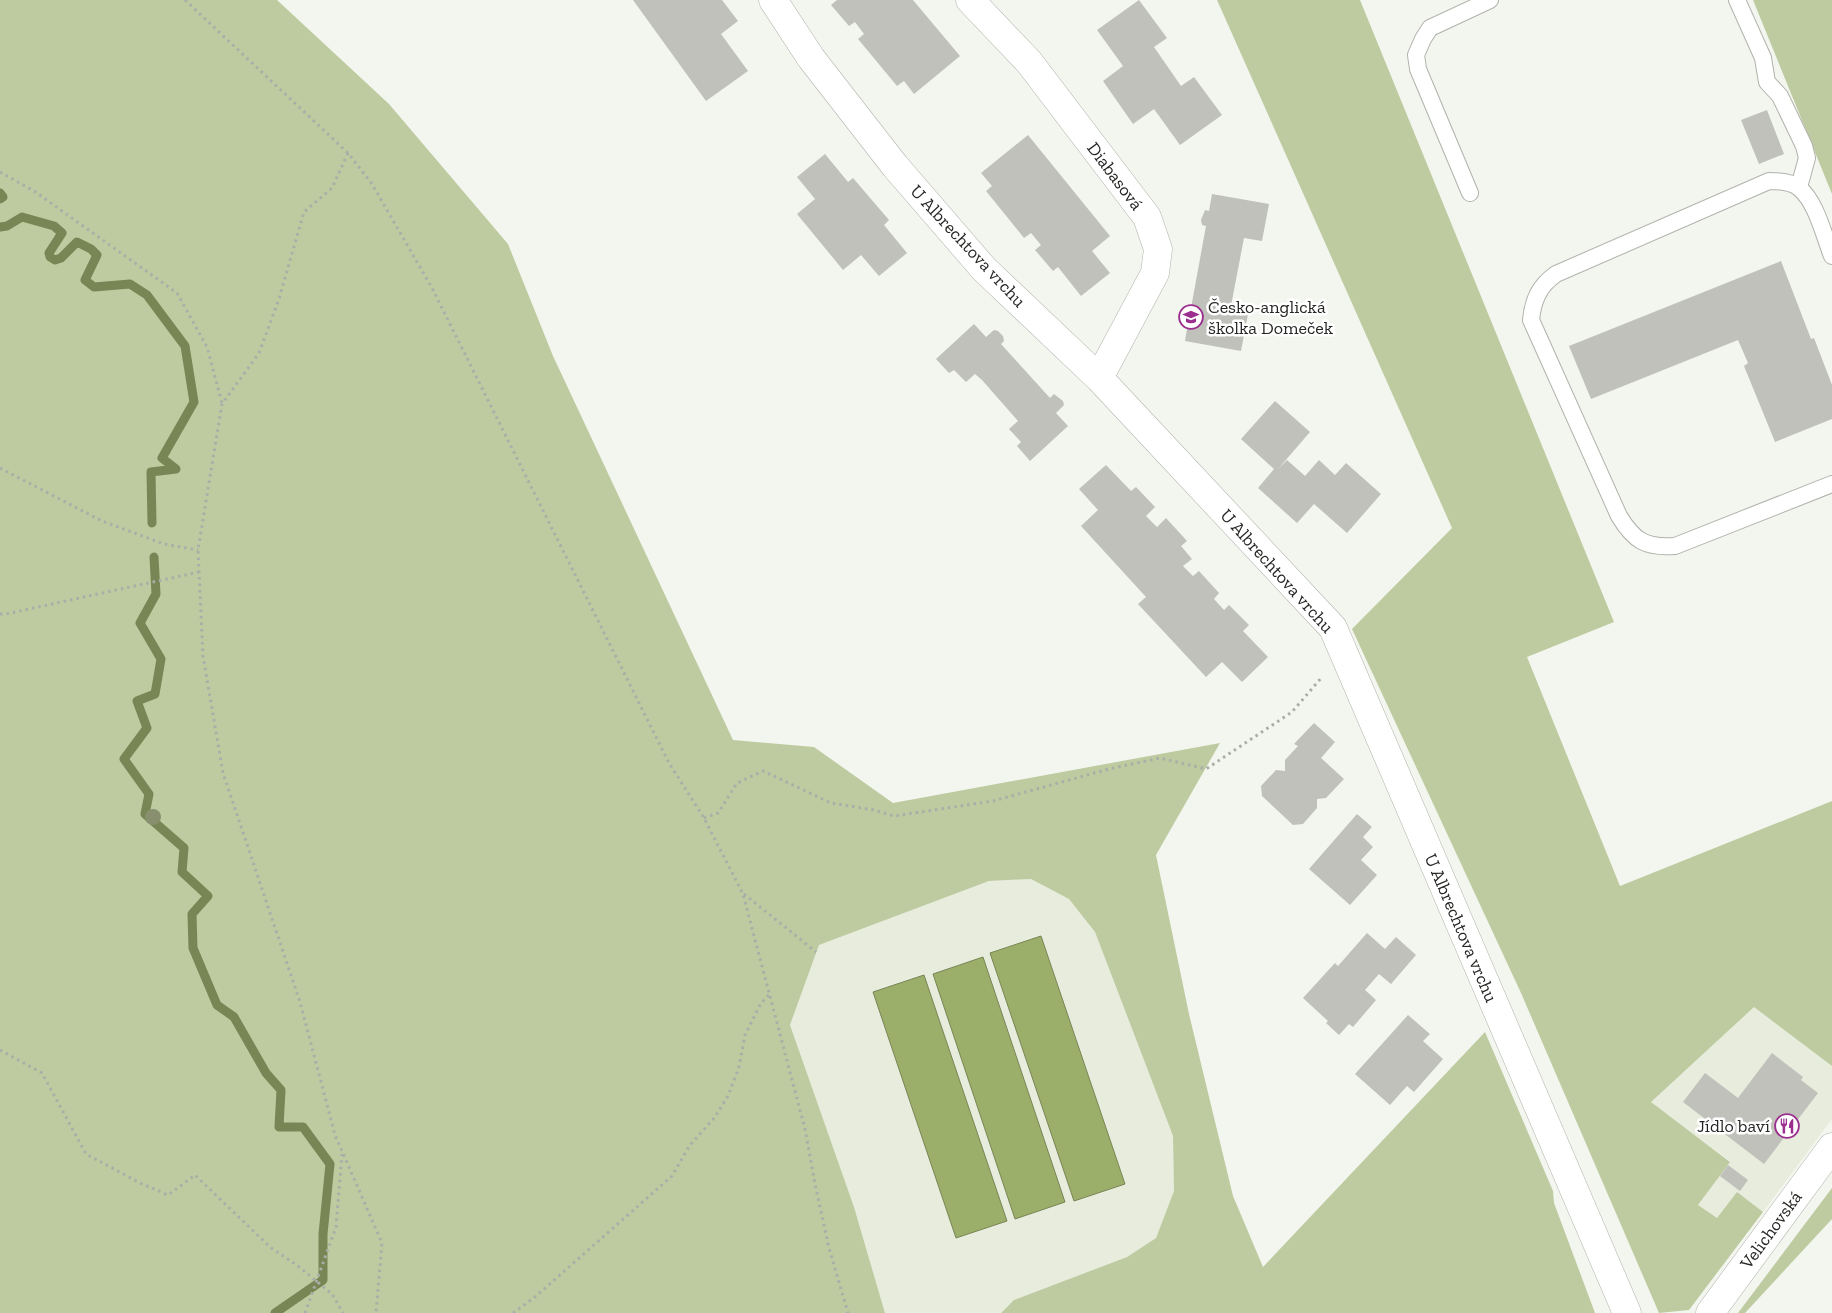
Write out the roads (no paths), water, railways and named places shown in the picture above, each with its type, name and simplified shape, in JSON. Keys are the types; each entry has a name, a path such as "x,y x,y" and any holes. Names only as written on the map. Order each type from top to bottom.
{"street":[{"name":"U Albrechtova vrchu","path":"773,0 811,58 895,166 984,269 1099,378 1333,628 1627,1313"},
{"name":"Diabasová","path":"970,0 1029,62 1147,217 1158,249 1155,273 1099,378"},
{"name":"Velichovská","path":"1710,1313 1832,1148"}],"lane":[{"path":"1470,193 1418,69 1416,54 1422,38 1430,28 1490,0"},
{"path":"1737,0 1763,58 1767,82 1780,96 1804,146 1807,158 1799,187"},
{"path":"1832,256 1811,202 1799,187 1782,182 1768,181 1556,274 1543,283 1532,308 1531,320 1619,516 1628,532 1642,542 1657,547 1675,546 1832,484"}],"waterway":[{"path":"0,193 3,197 0,199"},
{"path":"0,227 7,226 22,217 54,226 62,233 49,253 50,257 55,260 61,258 77,242 91,249 97,255 85,280 94,287 130,284 147,295 185,346 194,402 162,458 176,469 151,472 152,523"},
{"path":"154,557 156,594 140,623 161,659 155,694 137,701 147,728 124,759 149,794 145,814 184,848 182,872 208,896 192,914 193,948 217,1005 234,1017 266,1073 281,1090 279,1127 303,1127 330,1164 323,1234 323,1280 275,1313"}],"place":[{"name":"Česko-anglická školka Domeček","path":"1191,317"},
{"name":"Jídlo baví","path":"1787,1126"}]}
